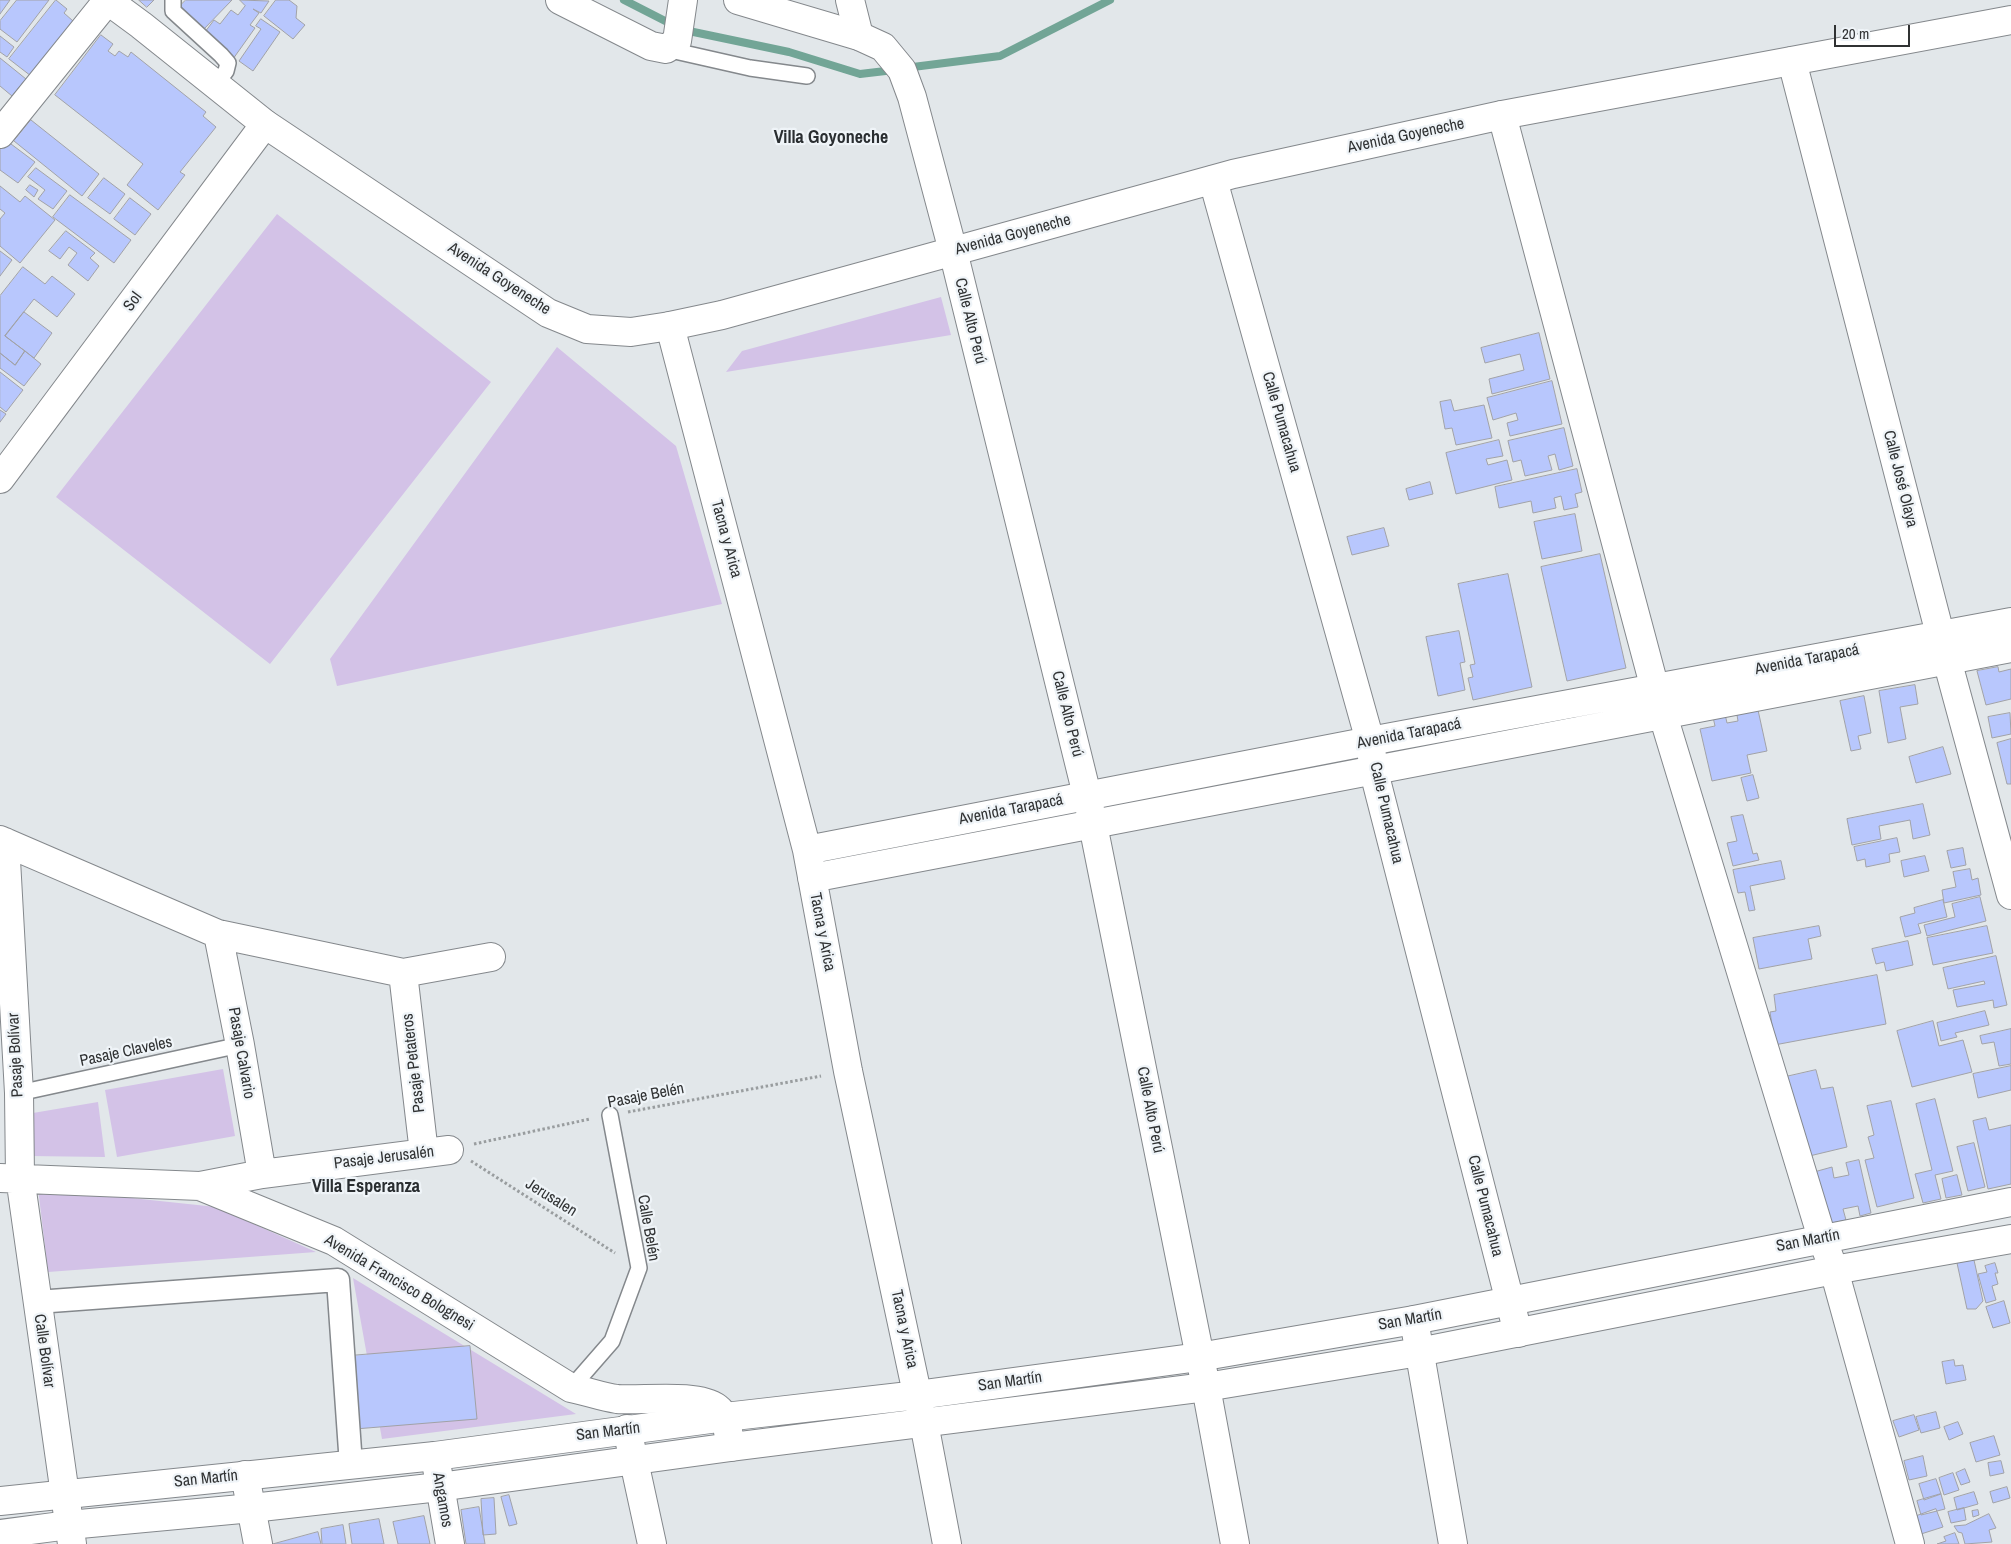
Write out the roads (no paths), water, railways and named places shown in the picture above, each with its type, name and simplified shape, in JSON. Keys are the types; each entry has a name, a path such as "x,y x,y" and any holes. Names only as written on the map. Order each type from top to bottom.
{"street":[{"name":"Avenida Goyeneche","path":"107,0 266,124 548,313 587,329 631,332 722,315 1233,174 1502,115 2011,20"},
{"path":"0,134 107,0"},
{"path":"560,0 651,46 677,26"},
{"name":"Calle Alto Perú","path":"738,0 859,36 883,47 902,70 912,97 953,251 1087,795 1206,1388 1234,1544"},
{"path":"850,0 859,36"},
{"name":"Calle José Olaya","path":"1792,61 1943,647 2011,895"},
{"path":"1502,115 1655,689 1822,1238 1834,1270 1910,1544"},
{"name":"Sol","path":"0,479 266,124"},
{"name":"Calle Pumacahua","path":"1213,180 1370,741 1374,772 1518,1333"},
{"name":"Tacna y Arica","path":"670,326 807,850 848,1071 924,1423 947,1544"},
{"name":"Avenida Tarapacá","path":"812,878 1374,772 1663,715 1943,647 2011,622"},
{"name":"Avenida Tarapacá","path":"807,850 1370,741 1655,689 1943,647 2011,648"},
{"path":"2,841 218,934 403,973 490,957"},
{"name":"Pasaje Bolívar","path":"2,841 8,1053 19,1094 10,1178"},
{"name":"Pasaje Calvario","path":"218,934 240,1045 262,1174"},
{"name":"Pasaje Petateros","path":"403,973 437,1151"},
{"name":"Pasaje Jerusalén","path":"200,1186 262,1174 437,1151"},
{"name":"Avenida Francisco Bolognesi","path":"10,1178 200,1186 334,1241 571,1388 616,1399 686,1400 706,1403 717,1408 725,1417"},
{"name":"Calle Bolívar","path":"10,1178 37,1302 70,1535"},
{"name":"San Martín","path":"0,1502 435,1456 627,1429 918,1395 1199,1356 1414,1320 2011,1202"},
{"name":"San Martín","path":"0,1534 70,1535 252,1508 439,1487 731,1447 1206,1388 1419,1352 1834,1270 2011,1239"},
{"path":"37,1302 338,1280 351,1465"},
{"path":"1414,1320 1453,1544"},
{"path":"725,1417 731,1447"},
{"path":"627,1429 652,1544"},
{"name":"Angamos","path":"435,1456 450,1544"},
{"path":"245,1475 258,1544"}],"lane":[{"path":"173,0 173,11 228,63 226,71 216,84"},
{"path":"677,26 750,68 807,76"},
{"name":"Pasaje Claveles","path":"19,1094 240,1045"},
{"name":"Calle Belén","path":"571,1388 612,1340 639,1268 610,1115"}],"waterway":[{"path":"624,0 673,25"},
{"path":"905,68 1000,56 1110,0"},
{"path":"684,30 789,52 860,74 894,70"}],"district":[{"name":"Villa Goyoneche","path":"831,138"},
{"name":"Villa Esperanza","path":"366,1187"}]}
